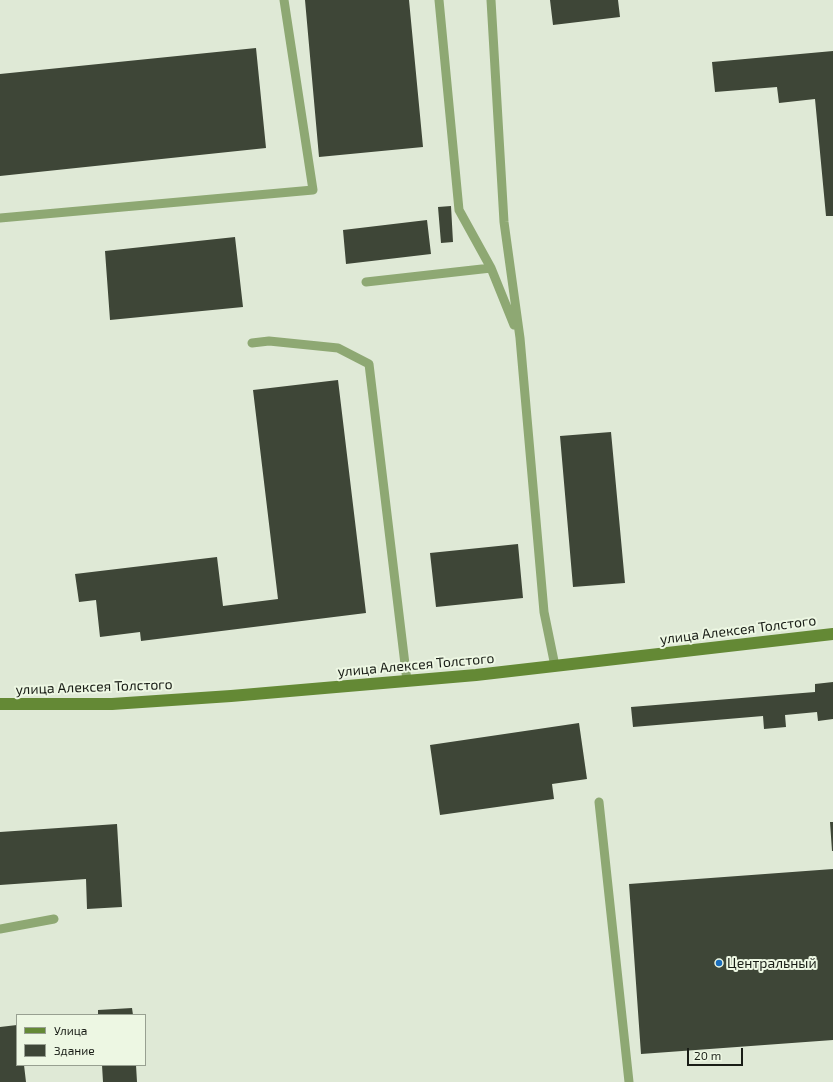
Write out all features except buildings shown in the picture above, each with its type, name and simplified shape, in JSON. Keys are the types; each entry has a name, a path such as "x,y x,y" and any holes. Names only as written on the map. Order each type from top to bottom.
{"street":[{"name":"улица Алексея Толстого","path":"0,704 112,704 231,696 407,681 555,666 833,634"}],"lane":[{"path":"0,218 313,190 284,0"},
{"path":"439,0 460,210 491,268 520,338"},
{"path":"491,0 504,222 520,338 544,612 555,666"},
{"path":"366,282 491,268"},
{"path":"252,343 269,341 338,348 369,364 407,681"},
{"path":"599,802 629,1082"},
{"path":"0,929 54,919"}],"place":[{"name":"Центральный","path":"719,963"}]}
